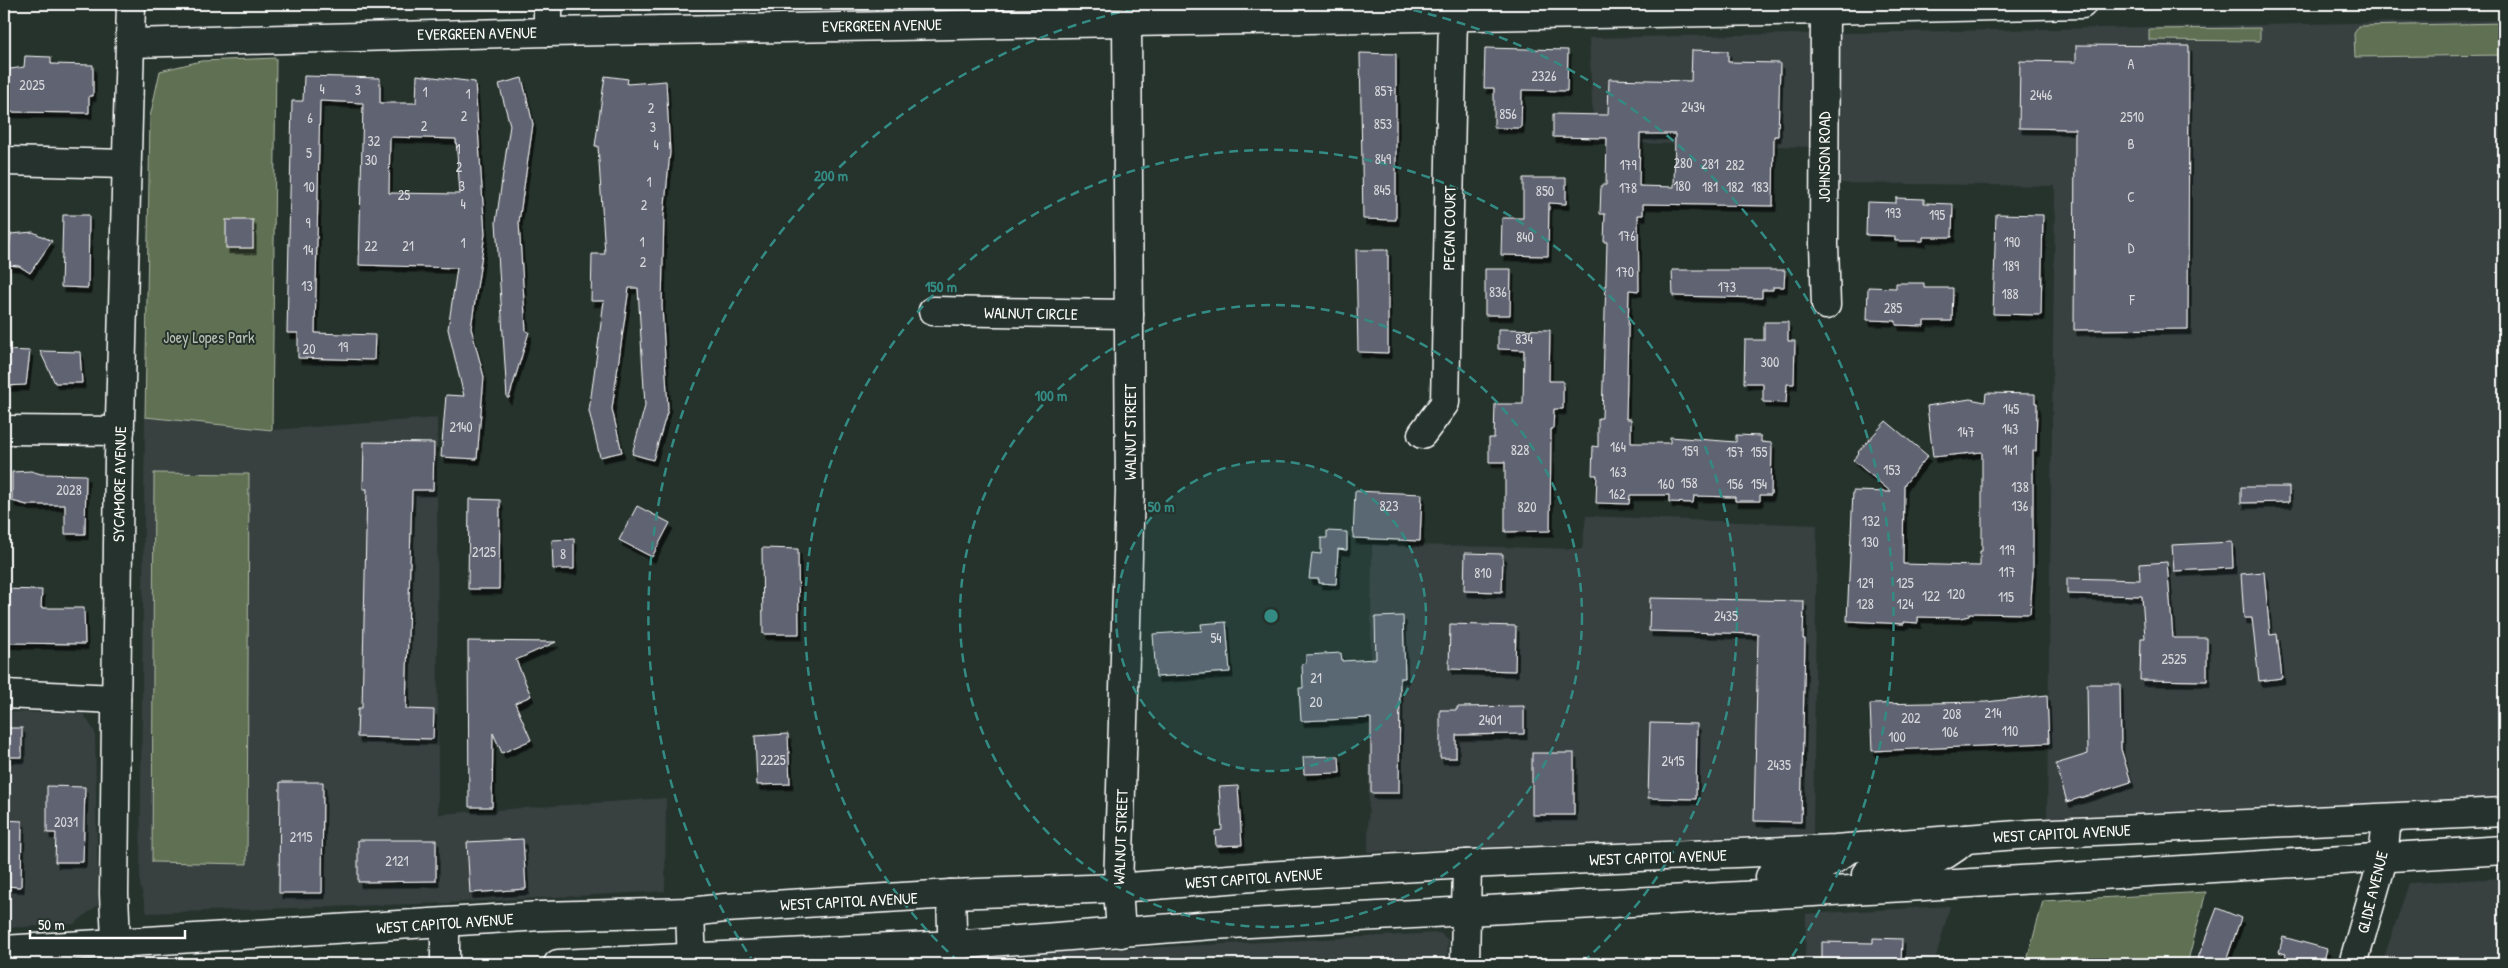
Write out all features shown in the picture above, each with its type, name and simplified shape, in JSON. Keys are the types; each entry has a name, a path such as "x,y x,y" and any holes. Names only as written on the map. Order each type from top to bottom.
{"street":[{"name":"SYCAMORE AVENUE","path":"116,954 116,699 120,431 131,4"},
{"path":"548,4 548,32"},
{"name":"EVERGREEN AVENUE","path":"131,43 548,32 1453,16 1581,9 1825,10 2082,4"},
{"name":"JOHNSON ROAD","path":"1825,10 1824,244 1826,304"},
{"name":"PECAN COURT","path":"1422,434 1445,403 1453,16"},
{"name":"WALNUT STREET","path":"1121,933 1118,888 1130,490 1127,21"},
{"path":"4,161 126,164"},
{"name":"WALNUT CIRCLE","path":"933,311 1129,314"},
{"path":"4,430 120,431"},
{"path":"4,694 116,699"},
{"name":"WEST CAPITOL AVENUE","path":"4,950 116,954 445,923 541,916 690,912 725,908 951,894 1118,888 1265,876 1467,864 1849,848 1966,839 2504,812"},
{"name":"GLIDE AVENUE","path":"2353,964 2383,859 2386,818"},
{"path":"1852,890 1860,878 1869,872 1926,865 1952,852 1966,839"},
{"path":"1671,900 1684,885 1704,881 1800,876 1830,864 1849,848"},
{"path":"558,964 953,955 1121,933 1212,925 1852,890 2383,859 2504,850"},
{"path":"1465,964 1467,864"},
{"path":"951,894 953,955"},
{"path":"690,912 692,960"},
{"path":"445,923 445,964"}],"shaded area":[{"path":"2504,20 2504,797 2047,817 2055,186 1837,183 1839,142 1811,147 1594,142 1589,38"},
{"path":"145,417 272,430 437,418 438,814 666,798 665,891 445,903 147,913 140,884"},
{"path":"1586,516 1817,525 1813,834 1368,852 1372,544 1582,549"},
{"path":"4,712 83,713 95,732 98,905 74,924 4,928"},
{"path":"2504,878 2504,964 2382,964 2409,883"},
{"path":"1950,906 1934,964 1805,964 1806,914"},
{"path":"1440,933 1448,940 1447,964 982,964 982,960 986,956"},
{"path":"931,958 936,964 794,964"}],"green space":[{"path":"2504,23 2504,55 2355,57 2354,34 2358,26"},
{"path":"2260,28 2260,41 2149,40 2149,29"},
{"name":"Joey Lopes Park","path":"276,58 272,430 145,417 150,117 160,71 201,61"},
{"path":"154,473 249,474 247,864 152,862"},
{"path":"2206,892 2187,964 2026,964 2043,901"}],"building":[{"path":"2076,45 2189,46 2188,329 2074,330 2075,129 2019,128 2020,61 2076,62"},
{"path":"1485,48 1568,50 1567,91 1522,90 1521,128 1494,128 1494,88 1484,88"},
{"path":"1692,50 1728,51 1728,62 1780,63 1778,136 1774,136 1773,206 1643,204 1643,215 1638,215 1639,291 1629,290 1626,419 1631,419 1631,443 1670,443 1670,437 1736,442 1736,435 1761,436 1761,442 1772,443 1771,495 1760,495 1760,501 1735,501 1735,497 1694,496 1693,503 1669,502 1669,495 1630,495 1629,504 1596,503 1597,475 1592,475 1593,446 1598,447 1598,418 1602,418 1607,242 1604,242 1605,214 1600,214 1601,185 1606,185 1607,138 1553,137 1553,114 1608,115 1609,79 1691,81","holes":["1640,134 1675,134 1674,187 1639,186"]},
{"path":"1360,53 1396,54 1396,220 1363,219"},
{"path":"25,56 51,57 51,64 93,65 93,96 89,96 89,113 4,112 4,70 24,67"},
{"path":"417,75 475,82 485,234 471,328 484,377 477,459 441,457 446,395 464,396 448,329 457,268 359,265 363,103 320,101 315,333 375,335 374,360 298,358 298,333 287,333 292,101 303,101 304,76 380,78 380,103 416,103","holes":["390,137 456,139 460,194 389,193"]},
{"path":"605,76 628,79 627,84 666,81 670,152 664,215 662,306 668,409 653,460 632,454 645,406 638,288 629,288 612,409 622,452 600,457 589,411 604,301 591,301 592,254 605,254 598,146 595,146"},
{"path":"522,78 533,124 519,222 526,331 529,332 509,398 507,398 496,222 510,125 499,84"},
{"path":"1523,178 1566,178 1566,204 1549,203 1548,256 1501,255 1502,218 1523,218"},
{"path":"1896,198 1924,199 1924,203 1953,204 1952,237 1923,237 1923,241 1895,241 1895,236 1866,235 1867,202 1896,203"},
{"path":"1996,214 2043,215 2041,315 1993,314"},
{"path":"63,215 89,215 88,288 61,287"},
{"path":"226,220 253,220 253,248 226,248"},
{"path":"33,232 52,241 30,273 19,266 7,265 11,234"},
{"path":"1356,250 1388,250 1388,353 1358,352"},
{"path":"1485,269 1511,269 1510,315 1485,315"},
{"path":"1672,270 1785,270 1784,287 1762,290 1762,298 1673,296"},
{"path":"1896,283 1924,283 1924,288 1953,288 1952,321 1924,321 1924,326 1896,325 1896,321 1867,320 1868,287 1896,288"},
{"path":"1764,322 1788,322 1788,341 1795,341 1794,384 1787,384 1786,403 1763,402 1763,383 1744,383 1745,340 1764,340"},
{"path":"1498,329 1550,330 1549,381 1563,381 1563,409 1554,409 1553,429 1551,429 1550,531 1505,532 1505,462 1489,462 1489,438 1494,438 1495,404 1523,404 1524,350 1498,349"},
{"path":"6,350 30,351 26,385 4,386"},
{"path":"40,351 80,352 82,383 55,383"},
{"path":"1986,393 2035,394 2035,403 2037,403 2036,451 2033,451 2033,572 2030,614 1969,613 1969,616 1960,618 1918,617 1918,623 1904,622 1904,624 1847,621 1853,491 1891,492 1853,460 1886,421 1928,456 1904,485 1903,564 1980,566 1980,551 1982,551 1982,452 1933,457 1927,406 1970,399 1985,402"},
{"path":"364,442 434,443 433,490 412,490 406,709 434,710 433,739 357,737 358,708 362,708 367,489 363,489"},
{"path":"31,471 41,474 86,475 85,534 65,534 65,505 27,505 12,501 12,472"},
{"path":"2241,487 2289,487 2289,502 2241,503"},
{"path":"1355,491 1422,494 1420,541 1353,538"},
{"path":"469,499 500,500 499,589 468,589"},
{"path":"637,506 670,523 652,557 619,540"},
{"path":"1327,531 1347,532 1347,550 1338,549 1336,584 1319,583 1319,579 1309,579 1312,553 1321,554 1321,538 1327,538"},
{"path":"574,539 574,569 553,569 552,540"},
{"path":"2232,542 2233,568 2174,571 2172,545"},
{"path":"762,548 798,549 799,634 763,634"},
{"path":"1465,553 1503,554 1502,592 1464,591"},
{"path":"2167,562 2173,638 2207,638 2207,681 2140,680 2141,638 2145,638 2142,596 2067,594 2067,578 2140,580 2139,564"},
{"path":"2264,572 2270,635 2277,634 2282,678 2259,681 2252,618 2244,618 2241,574"},
{"path":"4,589 42,590 41,608 84,608 85,644 4,643"},
{"path":"1650,598 1804,601 1803,639 1805,639 1801,822 1754,821 1758,634 1649,631"},
{"path":"1403,616 1405,678 1400,678 1399,793 1371,793 1371,718 1301,721 1299,688 1303,688 1302,664 1306,663 1306,655 1341,653 1342,661 1376,659 1375,617"},
{"path":"1226,622 1230,672 1156,677 1153,634 1202,631 1201,624"},
{"path":"1450,624 1516,626 1515,671 1449,669"},
{"path":"468,641 556,642 516,660 531,696 515,703 531,740 502,753 493,733 492,807 469,807"},
{"path":"2087,684 2120,684 2121,749 2131,782 2067,802 2056,764 2088,754"},
{"path":"2047,695 2049,743 1872,751 1870,704 1986,702"},
{"path":"1524,706 1524,734 1456,735 1456,758 1440,758 1440,710 1457,710 1457,707"},
{"path":"1650,723 1697,724 1696,799 1648,798"},
{"path":"4,728 22,728 22,757 4,757"},
{"path":"788,734 790,784 757,785 755,736"},
{"path":"1532,753 1574,753 1574,815 1532,815"},
{"path":"1339,756 1340,773 1304,774 1303,757"},
{"path":"280,782 323,782 322,893 279,893"},
{"path":"47,786 85,787 83,862 55,862 56,833 47,833"},
{"path":"1238,786 1242,845 1216,846 1215,831 1222,830 1219,787"},
{"path":"4,820 22,821 21,887 4,886"},
{"path":"523,839 526,889 470,893 467,842"},
{"path":"358,840 436,840 436,881 358,882"},
{"path":"2217,908 2241,918 2225,964 2198,958"},
{"path":"2283,937 2327,949 2323,964 2283,964 2286,954 2279,952"},
{"path":"1873,938 1902,939 1901,964 1822,964 1822,942 1873,943"}]}
